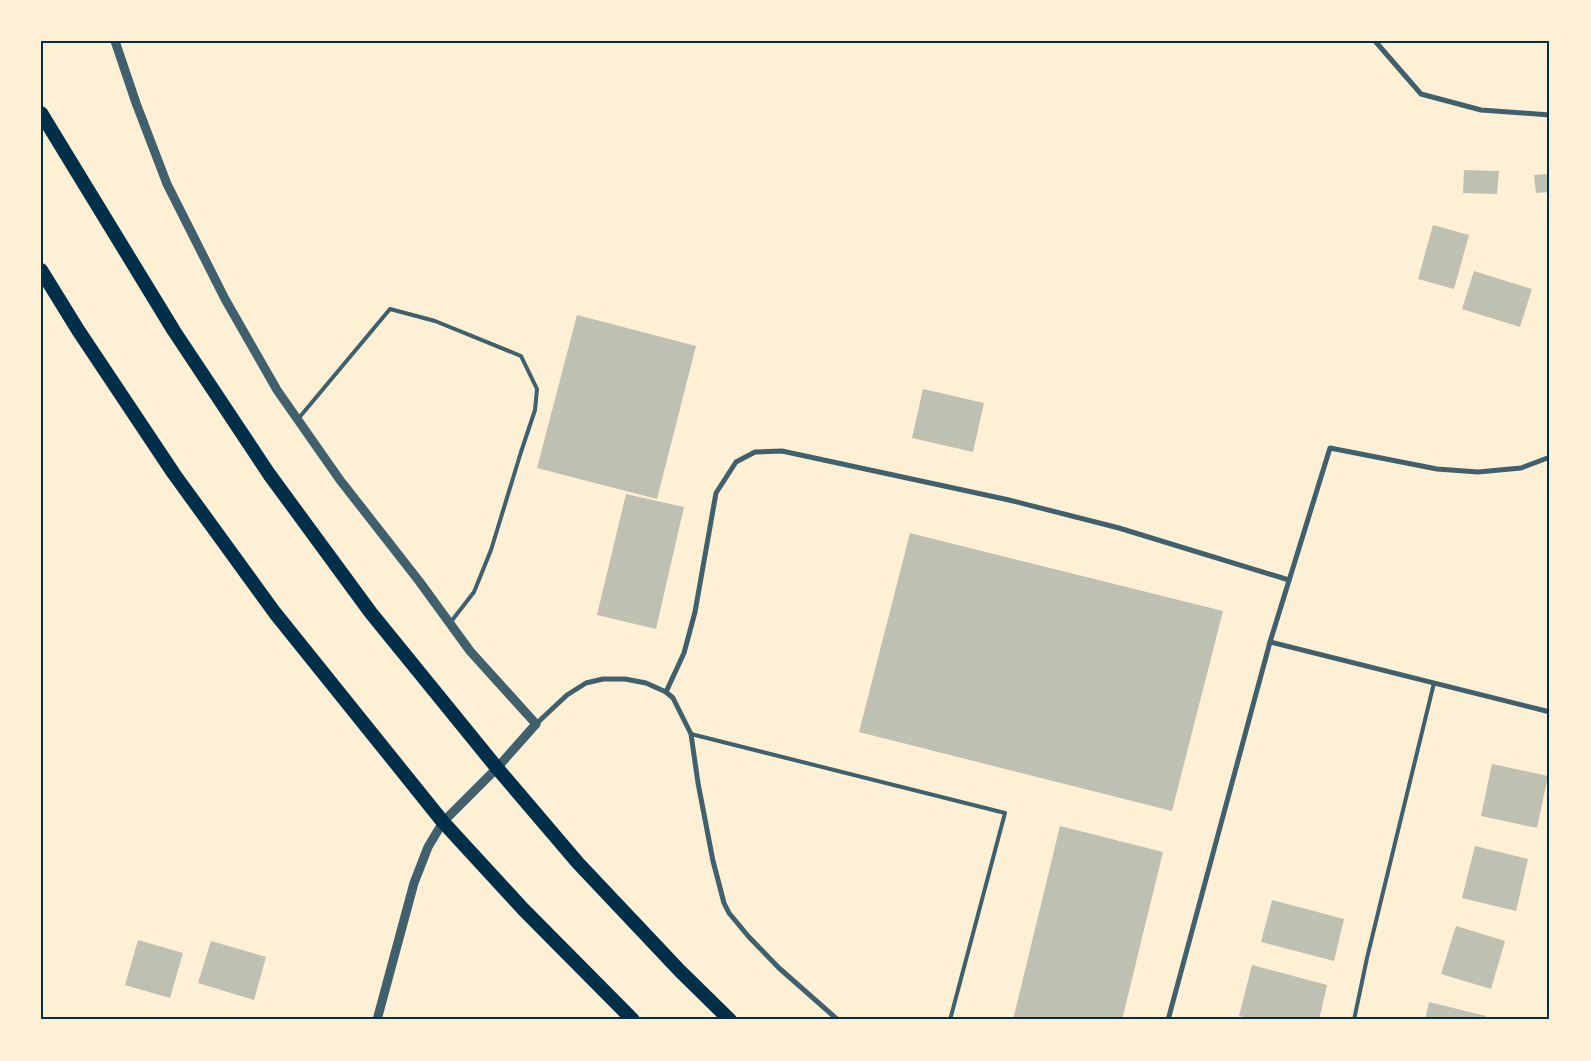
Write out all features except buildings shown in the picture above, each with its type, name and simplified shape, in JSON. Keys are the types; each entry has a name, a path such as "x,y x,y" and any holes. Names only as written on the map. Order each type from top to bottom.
{"highway":[{"path":"41,113 174,331 269,474 377,621 497,768 578,863 680,971 730,1020"},
{"path":"41,270 78,330 174,474 269,606 443,822 523,909 633,1020"}],"street":[{"path":"115,41 167,184 225,298 277,390 340,480 470,650 536,724"},
{"path":"1375,41 1420,94 1481,110 1550,115"},
{"path":"1168,1020 1270,642 1330,448 1437,469 1478,472 1521,468 1550,457"},
{"path":"666,692 684,653 695,612 716,493 736,462 755,452 782,451 1009,500 1119,528 1290,580"},
{"path":"1270,642 1550,712"},
{"path":"377,1020 414,883 428,847 443,822 566,695 586,682 603,679 625,679 646,683 666,692 673,698 691,734 713,861 724,903 729,913 779,968 838,1020"}],"lane":[{"path":"298,420 390,309 435,321 521,356 537,389 535,410 491,550 474,592 450,623"},
{"path":"1354,1020 1367,958 1434,683"},
{"path":"691,734 1005,814 950,1020"}]}
